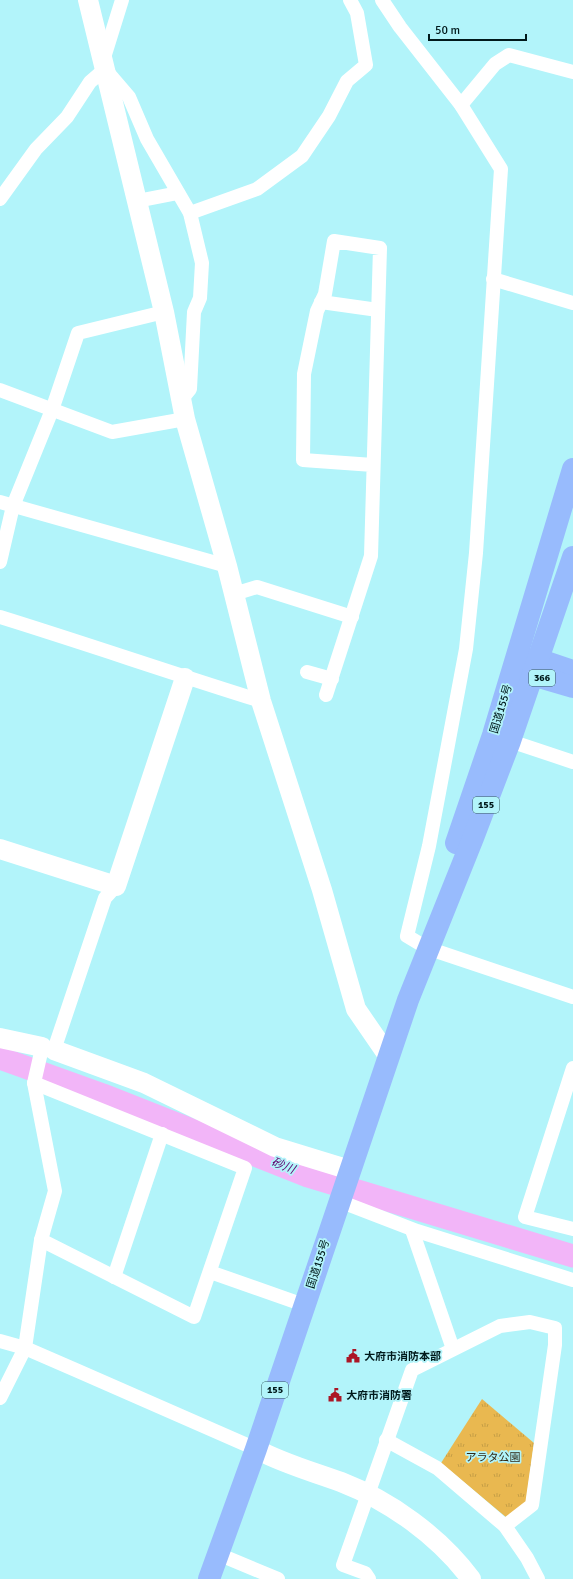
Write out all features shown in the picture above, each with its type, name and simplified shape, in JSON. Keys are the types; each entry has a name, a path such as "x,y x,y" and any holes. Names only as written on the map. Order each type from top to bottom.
{"highway":[{"name":"国道155号","path":"209,1579 256,1449 339,1201 427,948 443,915 510,741 573,469"},
{"name":"国道155号","path":"427,948 435,909 528,666 573,557"},
{"name":"366","path":"528,666 573,671"},
{"name":"366","path":"528,666 573,687"}],"street":[{"path":"88,0 164,312 183,409 227,566 261,702 322,890 356,1009 389,1057"},
{"path":"0,199 36,149 67,117 90,82 104,65 122,0"},
{"path":"190,213 257,189 302,156 329,116 347,82 366,65 356,13 350,0"},
{"path":"382,0 400,27 461,105 501,169 476,552 466,649 429,846 407,936 427,948 573,996"},
{"path":"461,105 495,64 509,55 573,72"},
{"path":"104,65 129,97 147,139 190,213 202,263 200,298 194,312 190,389 183,409"},
{"path":"137,201 178,193"},
{"path":"326,695 371,556 380,248 334,241 325,294 317,311 304,374 303,460 373,465"},
{"path":"493,279 573,303"},
{"path":"321,302 378,310"},
{"path":"0,562 7,504 52,410 78,333 164,312"},
{"path":"0,390 112,432 183,409"},
{"path":"7,504 227,566"},
{"path":"234,594 257,587 352,617"},
{"path":"0,617 75,640 261,702"},
{"path":"307,672 332,679"},
{"path":"0,1398 25,1348 42,1240 55,1191 34,1082 105,898 116,886 186,678"},
{"path":"510,741 573,762"},
{"path":"0,849 116,886"},
{"path":"0,1038 46,1048 144,1083 275,1146 350,1171"},
{"path":"573,1068 525,1217 573,1229"},
{"path":"34,1082 245,1168 194,1316 42,1240"},
{"path":"114,1277 162,1134"},
{"path":"339,1201 412,1230 573,1280"},
{"path":"412,1230 452,1349"},
{"path":"210,1272 304,1305"},
{"path":"369,1579 365,1573 343,1565 412,1370 500,1326 530,1322 555,1328 555,1345 532,1505 505,1526"},
{"path":"0,1341 25,1348 256,1449 279,1461 341,1482 368,1494 396,1510 432,1538 450,1555 471,1579"},
{"path":"386,1440 437,1468 505,1526 527,1558 538,1579"},
{"path":"218,1554 278,1579"}],"green space":[{"name":"アラタ公園","path":"482,1399 534,1443 526,1502 507,1518 441,1463"}],"waterway":[{"name":"砂川","path":"0,1058 103,1095 308,1176 573,1256"}],"place":[{"name":"大府市消防本部","path":"353,1356"},
{"name":"大府市消防署","path":"335,1395"}]}
